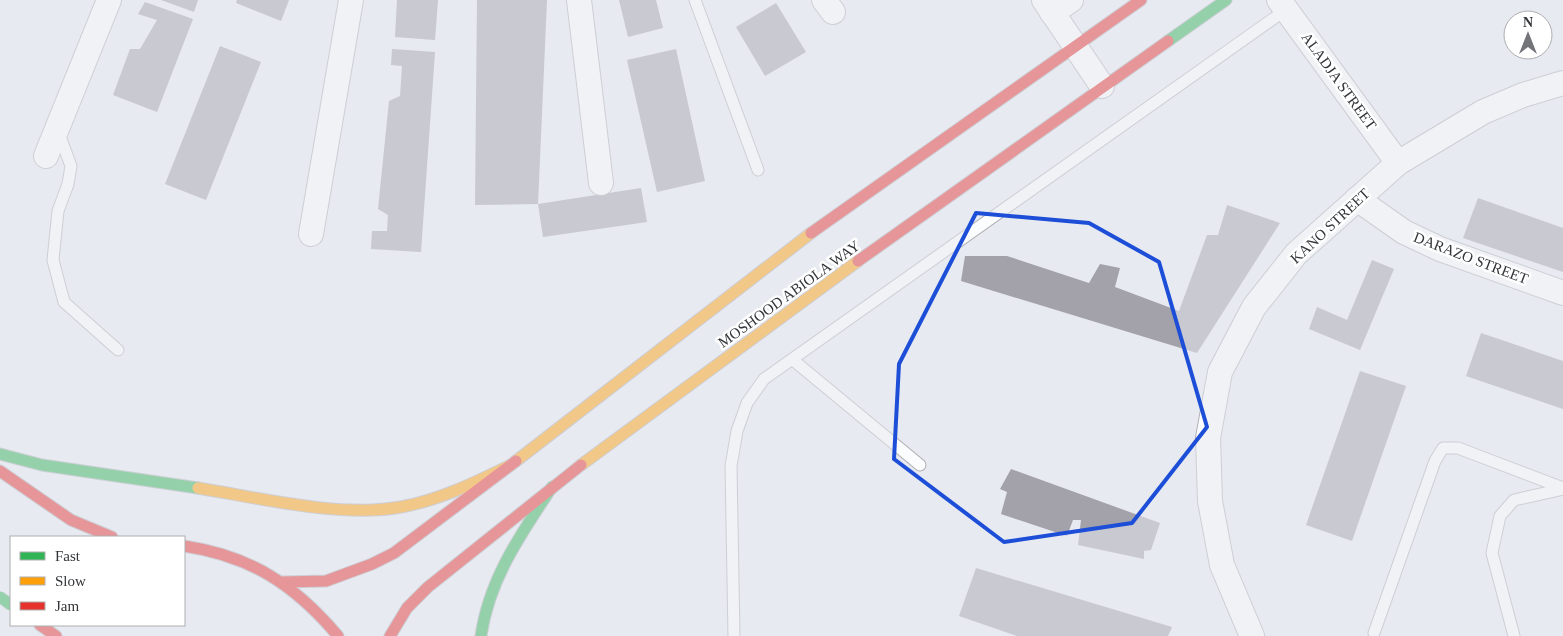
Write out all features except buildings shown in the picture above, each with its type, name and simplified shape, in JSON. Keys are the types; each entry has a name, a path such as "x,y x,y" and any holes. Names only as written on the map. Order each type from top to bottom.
{"main road":[{"path":"283,582 326,581 372,564 394,552 511,465 788,250 1141,0"},
{"name":"MOSHOOD ABIOLA WAY","path":"390,636 407,608 428,587 552,488 911,223 1226,0"},
{"path":"0,454 42,465 323,507 352,509 384,509 412,505 470,484 511,465"},
{"path":"0,471 72,520 110,536"},
{"path":"481,636 482,623 493,589 510,552 552,488"},
{"path":"185,546 200,548 243,561 283,582 319,612 338,636"},
{"path":"0,611 10,601"},
{"path":"41,626 56,636"}],"street":[{"path":"46,156 109,0"},
{"path":"311,234 351,0"},
{"path":"578,0 601,183"},
{"path":"1056,4 1074,46 1102,86"},
{"name":"ALADJA STREET","path":"1283,5 1398,163"},
{"name":"KANO STREET","path":"1252,636 1222,565 1210,501 1208,438 1220,372 1254,307 1296,254 1398,163 1484,112 1524,95 1563,83"},
{"name":"DARAZO STREET","path":"1357,199 1404,232 1440,249 1563,293"}],"lane":[{"path":"695,0 758,170"},
{"path":"734,636 731,466 737,431 747,403 764,379 793,360 1283,5"},
{"path":"57,129 71,166 68,184 58,211 53,260 64,302 118,350"},
{"path":"793,360 920,465"},
{"path":"1374,633 1434,461 1444,448 1458,448 1563,488"},
{"path":"1514,636 1492,552 1500,516 1514,500 1563,488"}],"highlighted area":[{"path":"976,213 1089,223 1159,262 1207,427 1132,523 1004,542 894,459 899,364"}],"traffic: fast":[{"path":"1168,41 1226,0"},
{"path":"0,454 42,465 198,488"},
{"path":"481,636 485,615 499,576 518,540 552,487"},
{"path":"0,597 10,604"}],"traffic: slow":[{"path":"516,461 811,233"},
{"path":"581,465 858,261"},
{"path":"198,488 300,505 352,510 377,510 401,507 430,500 458,490 511,465"}],"traffic: jam":[{"path":"811,233 1141,0"},
{"path":"858,261 1168,41"},
{"path":"283,582 326,581 372,564 394,553 516,461"},
{"path":"390,636 407,608 428,587 581,465"},
{"path":"0,471 71,520 110,536"},
{"path":"185,546 230,557 251,565 270,576 305,602 338,636"},
{"path":"41,626 56,636"}]}
